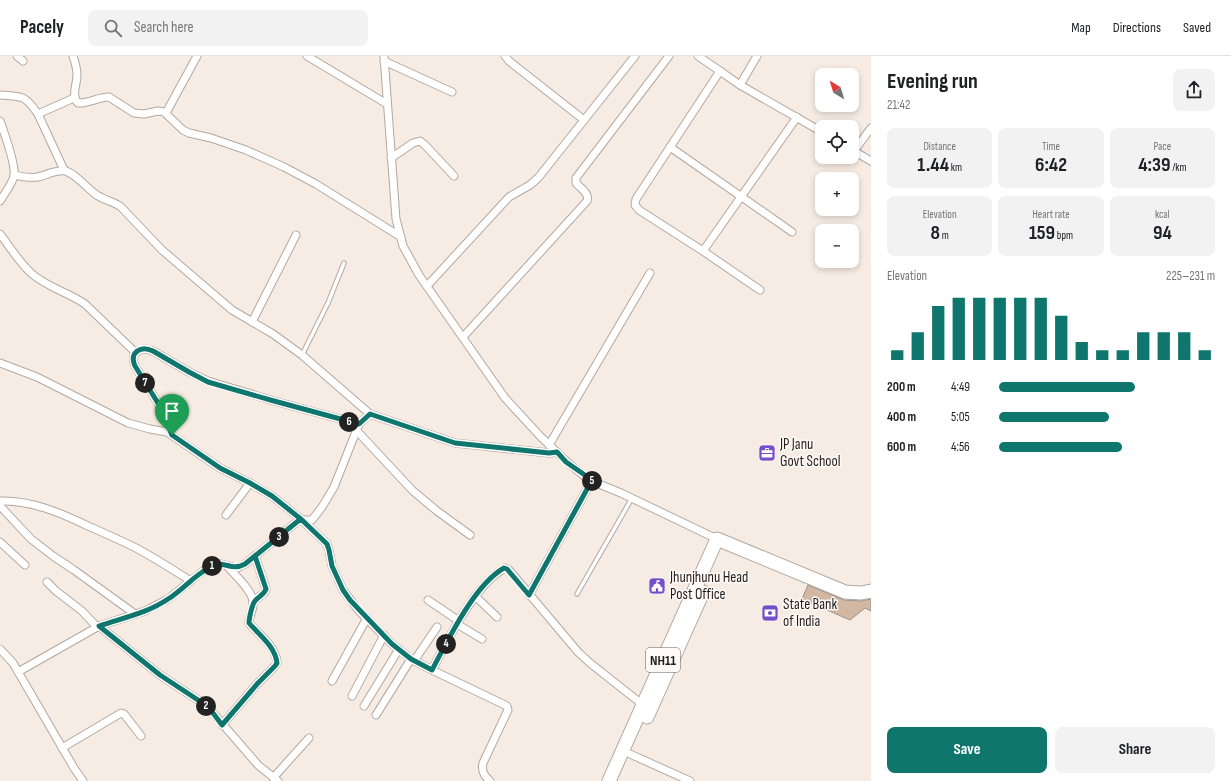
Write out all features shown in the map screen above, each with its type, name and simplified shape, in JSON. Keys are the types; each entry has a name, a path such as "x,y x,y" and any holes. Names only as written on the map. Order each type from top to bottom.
{"highway":[{"path":"721,541 845,592 861,593 871,591"},
{"name":"NH11","path":"609,781 643,705 721,541"},
{"name":"NH11","path":"618,781 678,649 721,541"}],"street":[{"path":"73,56 77,75 74,98 78,103 80,104 109,97 134,113 144,114 161,111 166,113 183,130 189,133 217,140 246,150 316,184 401,237"},
{"path":"166,113 197,56"},
{"path":"307,56 387,104"},
{"path":"505,56 509,61 584,120"},
{"path":"427,286 509,197 530,185 538,178 635,56"},
{"path":"463,337 587,201 587,194 576,183 576,178 669,56"},
{"path":"698,56 740,85 815,128"},
{"path":"740,85 757,56"},
{"path":"384,58 396,219 403,246 419,275 505,398 566,462 592,480 721,541"},
{"path":"384,58 452,92"},
{"path":"720,70 636,199 634,205 639,210 760,290"},
{"path":"0,95 22,97 28,101 38,114 64,170"},
{"path":"38,114 74,98"},
{"path":"703,251 797,117"},
{"path":"0,121 12,162 14,176 0,201"},
{"path":"859,143 871,128"},
{"path":"391,158 412,143 420,141 426,145 454,176"},
{"path":"670,147 792,232"},
{"path":"859,154 871,161"},
{"path":"14,176 29,178 37,177 59,170 64,170 74,175 95,194 121,207 162,250 232,310 273,334 302,355 370,414 455,443 549,453 557,452"},
{"path":"0,234 31,273 85,304 136,353"},
{"path":"252,322 296,235"},
{"path":"549,445 650,273"},
{"path":"172,435 161,408 132,360 136,353 143,348 148,348 208,382 358,427 413,491 470,535"},
{"path":"0,363 37,377 128,423 167,432 220,468 272,496 302,520 327,544 332,566 343,590 350,600 399,649 413,660 507,706 508,710 483,763 483,774 490,781"},
{"path":"18,672 98,627 151,608 168,599 213,566 221,564 236,568 240,567 298,521 313,520 334,487 358,427 370,414"},
{"path":"529,595 592,480"},
{"path":"226,515 250,483"},
{"path":"0,501 28,504 75,520 137,548 191,581"},
{"path":"0,506 47,552 136,614"},
{"path":"0,542 25,565"},
{"path":"253,602 265,592 266,589 255,556"},
{"path":"222,725 253,688 277,663 268,643 249,623 253,602 248,590 227,566"},
{"path":"432,670 458,622 475,596 488,581 504,568 509,570 578,652 643,705"},
{"path":"47,582 82,611 98,627 160,675 201,702 213,713 258,765 276,779 309,738"},
{"path":"475,596 497,617"},
{"path":"428,600 482,639"},
{"path":"332,681 367,618"},
{"path":"376,715 437,627"},
{"path":"352,696 384,635"},
{"path":"0,649 13,663 62,748 83,781"},
{"path":"364,706 399,649"},
{"path":"62,748 121,713 124,714 141,736"},
{"path":"630,754 690,781"}],"lane":[{"path":"302,355 328,303 344,263"},
{"path":"577,594 632,498"}],"building":[{"path":"808,585 844,600 861,601 871,599 871,611 865,608 850,620 802,599"}],"place":[{"name":"JP Janu Govt School","path":"767,453"},
{"name":"Jhunjhunu Head Post Office","path":"657,586"},
{"name":"State Bank of India","path":"770,613"}],"route":[{"path":"172,435 161,408 132,360 136,353 143,348 148,348 208,382 359,424 370,414 455,443 549,453 557,452 566,462 589,480 592,480 529,595 507,569 504,568 501,570 488,581 475,596 457,624 432,670 411,659 392,644 359,611 343,590 330,562 327,544 302,520 300,520 298,521 255,556 266,590 253,602 249,623 268,643 277,663 222,725 213,713 201,702 160,675 99,626 156,606 168,599 202,572 216,564 236,568 240,567 298,521 302,520 272,496 220,468 172,435"}]}
